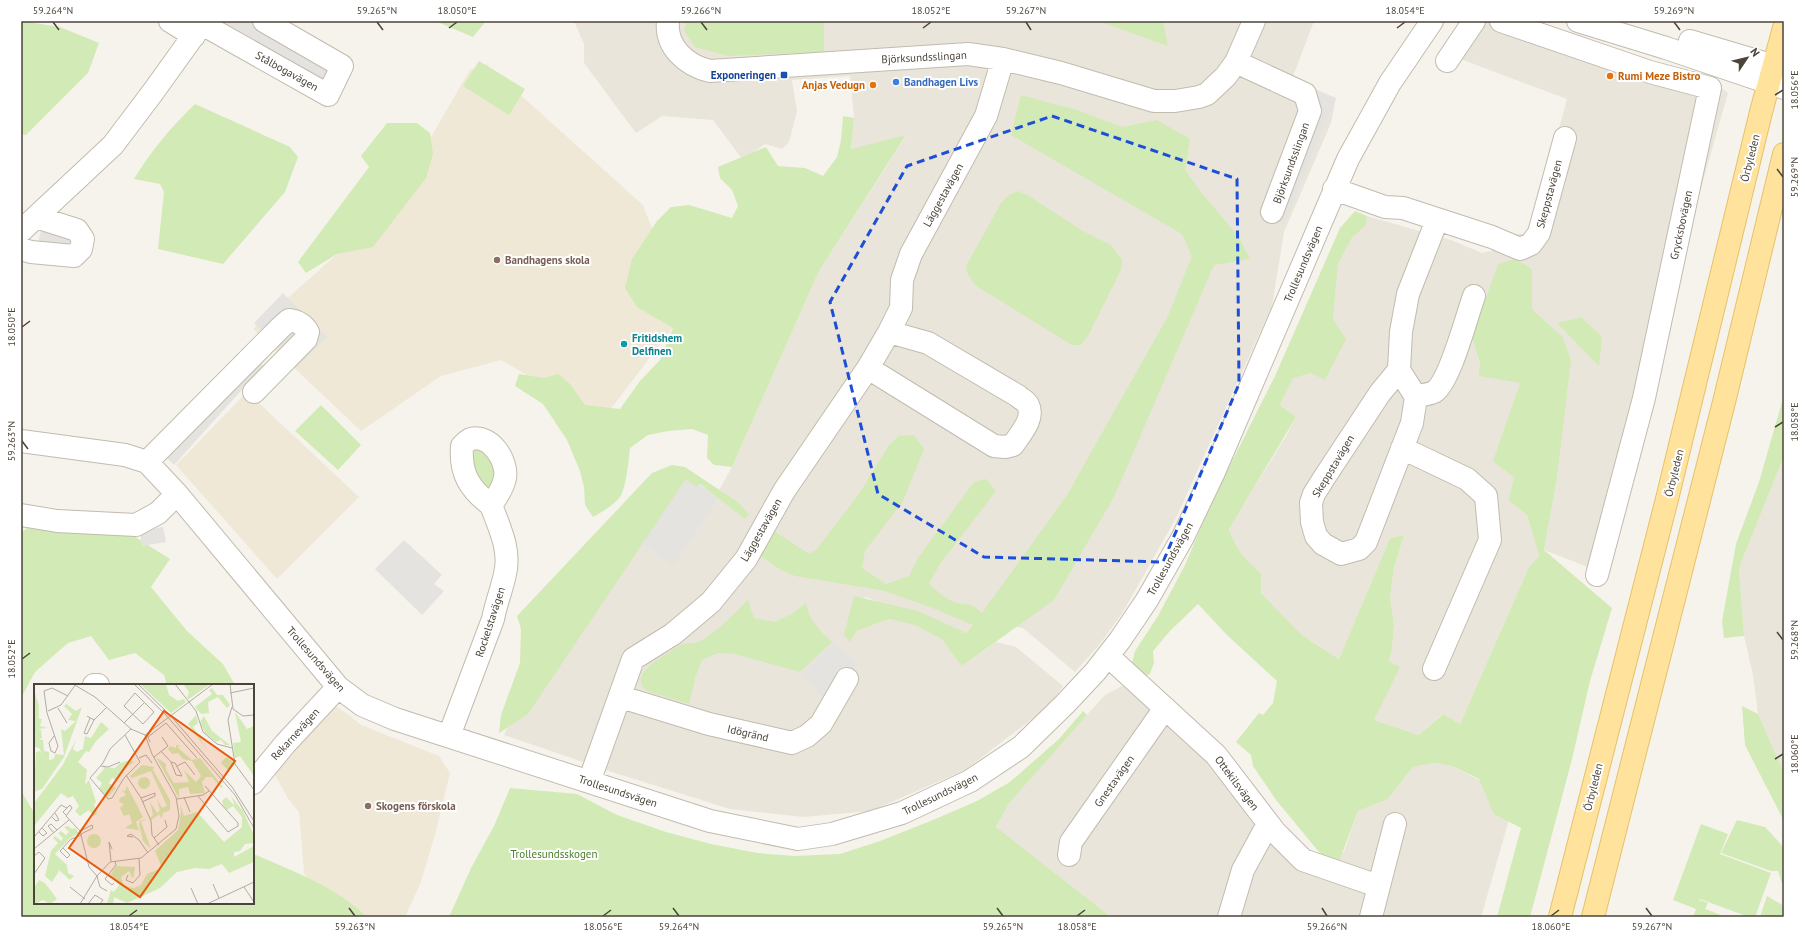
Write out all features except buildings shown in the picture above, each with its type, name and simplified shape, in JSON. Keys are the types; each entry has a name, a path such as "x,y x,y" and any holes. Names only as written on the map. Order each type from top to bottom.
{"main road":[{"name":"Örbyleden","path":"1560,917 1667,499 1761,112 1778,76 1784,28"},
{"path":"1592,917 1725,398 1784,154"}],"street":[{"path":"29,224 113,145 154,92 200,27 170,21"},
{"name":"Stålbogavägen","path":"200,27 328,95 342,66 264,21"},
{"name":"Björksundsslingan","path":"668,21 667,26 672,44 683,58 697,68 710,71 968,54 1003,59 1061,73 1154,101 1175,101 1199,97 1207,94 1226,76 1236,62 1254,21"},
{"name":"Trollesundsvägen","path":"21,441 125,455 147,462 177,494 338,687 362,705 395,719 710,821 798,839 832,834 902,814 970,782 1021,746 1065,704 1108,656 1147,600 1183,537 1214,472 1334,189 1371,116 1402,65 1432,21"},
{"path":"1447,62 1474,21"},
{"name":"Grycksbovägen","path":"1501,21 1650,72 1710,88 1644,398 1597,575"},
{"path":"1578,21 1666,48 1778,76"},
{"path":"1628,21 1778,76"},
{"name":"Läggestavägen","path":"589,782 633,659 673,634 711,602 746,559 784,491 868,368 889,332 901,308 902,280 911,254 986,116 1003,59"},
{"name":"Björksundsslingan","path":"1236,62 1305,94 1310,111 1272,212"},
{"name":"Skeppstavägen","path":"1334,189 1385,207 1403,208 1492,237 1520,249 1531,244 1539,233 1565,138"},
{"path":"1437,220 1408,294 1401,332 1399,370 1416,396 1435,391 1445,377 1456,350 1474,296"},
{"path":"21,249 31,252 74,256 81,249 83,240 77,230 29,224"},
{"path":"147,462 289,320 296,321 304,326 308,332 306,339 254,392"},
{"path":"868,368 994,446 1005,447 1013,445 1027,423 1029,413 1027,404 1018,396 928,343 889,332"},
{"name":"Skeppstavägen","path":"1399,370 1380,393 1314,494 1311,503 1312,522 1316,536 1323,544 1341,554 1359,549 1366,542 1412,423 1416,396"},
{"path":"1402,448 1467,479 1486,496 1490,540 1434,669"},
{"path":"21,515 57,521 136,525 158,513 177,494"},
{"name":"Rockelstavägen","path":"449,736 493,619 496,602 506,573 506,548 491,505"},
{"name":"Ottekilsvägen","path":"1108,656 1216,755 1268,824 1303,860 1378,886"},
{"name":"Idögränd","path":"621,696 709,724 792,743 807,736 821,724 847,679"},
{"name":"Rekarnevägen","path":"254,782 285,744 338,687"},
{"name":"Gnestavägen","path":"1069,855 1071,842 1165,708"},
{"path":"1230,917 1243,870 1268,824"},
{"path":"1370,917 1395,824"}],"highlighted area":[{"path":"1052,116 1237,179 1239,384 1163,562 984,557 878,494 830,302 907,166"}],"shaded area":[{"path":"215,21 254,21 331,66 318,88"},
{"path":"574,21 1314,21 1292,79 1336,98 1331,123 1284,232 1272,306 1176,518 1123,612 1100,644 1075,672 1023,628 977,620 966,633 865,597 850,642 857,631 889,619 916,625 943,640 962,666 996,642 1016,647 1063,686 1049,706 965,770 871,811 803,817 730,809 612,772 504,735 515,708 683,477 717,494 732,467 819,271 906,136 851,149 854,118 850,76 792,80 797,111 789,142 782,149 765,144 743,160 713,120 662,116 636,133 584,63 584,44"},
{"path":"1465,21 1519,21 1718,85 1728,93 1593,569 1544,550 1556,484 1562,336 1532,309 1532,269 1472,338 1480,363 1520,383 1494,461 1514,478 1508,500 1527,515 1539,556 1529,567 1460,724 1442,714 1419,735 1374,720 1399,667 1389,661 1392,649 1394,625 1390,597 1394,568 1404,535 1390,538 1339,659 1303,636 1261,593 1261,573 1246,561 1234,543 1229,528 1286,436 1296,417 1280,405 1293,377 1311,373 1333,319 1338,264 1352,238 1366,225 1367,216 1451,240 1482,253 1494,250 1513,234 1531,234 1567,99 1447,54"},
{"name":"Bandhagens skola","path":"486,64 643,205 684,313 603,419 501,360 441,376 361,431 253,329 390,207 470,70"},
{"path":"1308,87 1336,98 1284,224 1257,213"},
{"path":"41,231 73,239 69,254 37,246"},
{"path":"283,293 327,337 297,367 254,323"},
{"path":"253,356 279,380 248,383 174,465 164,455"},
{"path":"247,392 359,497 277,579 176,465"},
{"path":"1784,456 1784,773 1758,714 1753,675 1744,636 1739,568"},
{"path":"686,479 696,487 699,484 717,498 713,507 673,566 642,544"},
{"path":"163,527 166,542 142,546 140,531"},
{"path":"404,540 442,575 434,584 444,591 422,615 375,569"},
{"path":"833,642 858,665 825,700 801,676"},
{"path":"1124,685 1217,768 1310,869 1344,852 1358,811 1388,799 1413,767 1435,763 1452,766 1515,799 1481,917 1111,917 996,828 1008,803 1057,748 1105,695"},
{"name":"Skogens förskola","path":"325,696 335,706 361,725 439,756 450,773 436,831 421,882 405,917 349,917 324,900 304,873 299,812 289,800 272,770 272,740"}],"green space":[{"path":"21,21 60,27 99,43 88,73 26,135 21,134"},
{"path":"435,21 486,21 473,37"},
{"path":"687,21 824,21 824,52 728,56 695,47 684,31"},
{"path":"1098,21 1163,21 1168,46"},
{"path":"479,61 525,89 509,115 463,86"},
{"path":"1021,95 1077,110 1122,127 1157,120 1190,139 1185,170 1201,192 1238,236 1250,259 1214,265 1114,497 1054,600 962,666 943,640 915,625 889,619 857,631 850,642 844,635 854,596 918,611 966,633 973,625 935,609 885,591 795,576 781,570 760,556 771,529 809,554 816,550 859,494 889,445 899,436 914,435 924,449 903,501 865,551 862,568 886,584 909,576 918,558 974,482 986,479 996,491 940,564 929,583 954,602 971,605 982,613 1067,495 1168,316 1192,256 1182,234 1011,135"},
{"path":"195,104 290,147 298,157 285,192 223,264 158,249 164,192 160,184 134,179 162,140"},
{"path":"843,116 854,118 851,149 906,135 819,271 732,467 714,465 707,458 708,435 692,429 668,431 648,435 630,448 626,481 620,497 611,506 593,517 585,505 584,487 580,471 567,440 543,404 515,386 519,374 544,378 558,374 571,385 585,405 620,409 640,381 660,360 673,328 637,307 625,288 632,259 657,221 671,207 689,205 732,218 738,206 732,190 720,178 718,167 766,147 778,166 805,168 823,176 837,157 841,140"},
{"path":"387,123 417,123 430,133 433,154 426,178 373,247 337,254 306,273 298,262 369,167 361,156"},
{"path":"1018,191 1029,196 1083,231 1111,245 1122,260 1121,270 1089,334 1081,345 1072,345 976,286 968,275 966,266 1001,203 1009,195"},
{"path":"1355,211 1367,216 1366,225 1352,238 1338,264 1333,319 1346,339 1325,380 1311,373 1293,378 1280,405 1296,417 1229,529 1241,553 1261,573 1261,593 1303,636 1339,659 1390,538 1404,535 1394,568 1390,597 1394,625 1392,649 1389,661 1400,667 1374,720 1419,735 1443,714 1460,724 1529,567 1539,556 1527,515 1508,500 1514,478 1493,461 1520,383 1479,376 1480,363 1472,338 1498,264 1515,259 1532,269 1532,309 1562,336 1571,360 1556,484 1544,550 1612,608 1590,681 1572,759 1530,917 1497,917 1521,828 1494,814 1479,779 1452,766 1435,763 1413,767 1388,799 1358,811 1337,867 1319,852 1276,800 1253,766 1251,755 1236,742 1259,713 1263,715 1273,703 1277,681 1227,635 1198,604 1170,631 1153,651 1154,663 1150,674 1140,677 1131,667 1135,651 1158,616 1185,565 1213,499 1275,376 1340,228"},
{"path":"1581,317 1602,337 1599,366 1557,323"},
{"path":"1784,395 1784,456 1739,568 1744,636 1724,638 1722,621 1736,544 1759,482"},
{"path":"321,405 361,445 338,470 295,431"},
{"path":"476,442 500,469 490,490 477,483 471,449"},
{"path":"672,465 685,467 739,503 749,515 745,519 700,484 696,487 686,479 528,714 499,733 501,715 520,663 521,629 517,616 652,473"},
{"path":"31,525 132,535 170,559 151,587 187,631 223,664 234,684 167,684 164,675 135,653 109,660 91,636 68,643 35,672 21,698 21,533"},
{"path":"748,600 754,618 775,622 793,613 806,603 812,620 832,642 800,672 735,654 718,653 702,660 696,675 689,704 647,691 642,685 641,680 643,674 652,663 680,645 685,643 696,643 712,634"},
{"path":"1742,706 1758,714 1784,773 1784,821 1745,745"},
{"name":"Trollesundsskogen","path":"1083,711 1087,715 1009,803 996,827 1111,917 449,917 471,868 494,826 510,788 577,794 617,815 666,832 711,844 757,853 795,856 840,854 880,841 933,820 977,801 1010,782 1059,739"},
{"path":"21,791 34,812 34,904 254,904 254,856 256,855 300,874 329,889 355,906 367,917 21,917"},
{"path":"1737,820 1765,827 1779,842 1784,849 1784,885 1778,871 1771,871 1721,853"},
{"path":"1701,824 1728,834 1720,854 1771,873 1755,917 1749,917 1700,899 1698,903 1700,900 1708,903 1705,909 1726,917 1693,917 1696,909 1673,900"},
{"path":"1767,896 1784,906 1784,917 1760,917"}],"place":[{"name":"Exponeringen","path":"784,75"},
{"name":"Rumi Meze Bistro","path":"1610,76"},
{"name":"Bandhagen Livs","path":"896,82"},
{"name":"Anjas Vedugn","path":"873,85"},
{"name":"Bandhagens skola","path":"497,260"},
{"name":"Fritidshem Delfinen","path":"624,344"},
{"name":"Skogens förskola","path":"368,806"}]}
